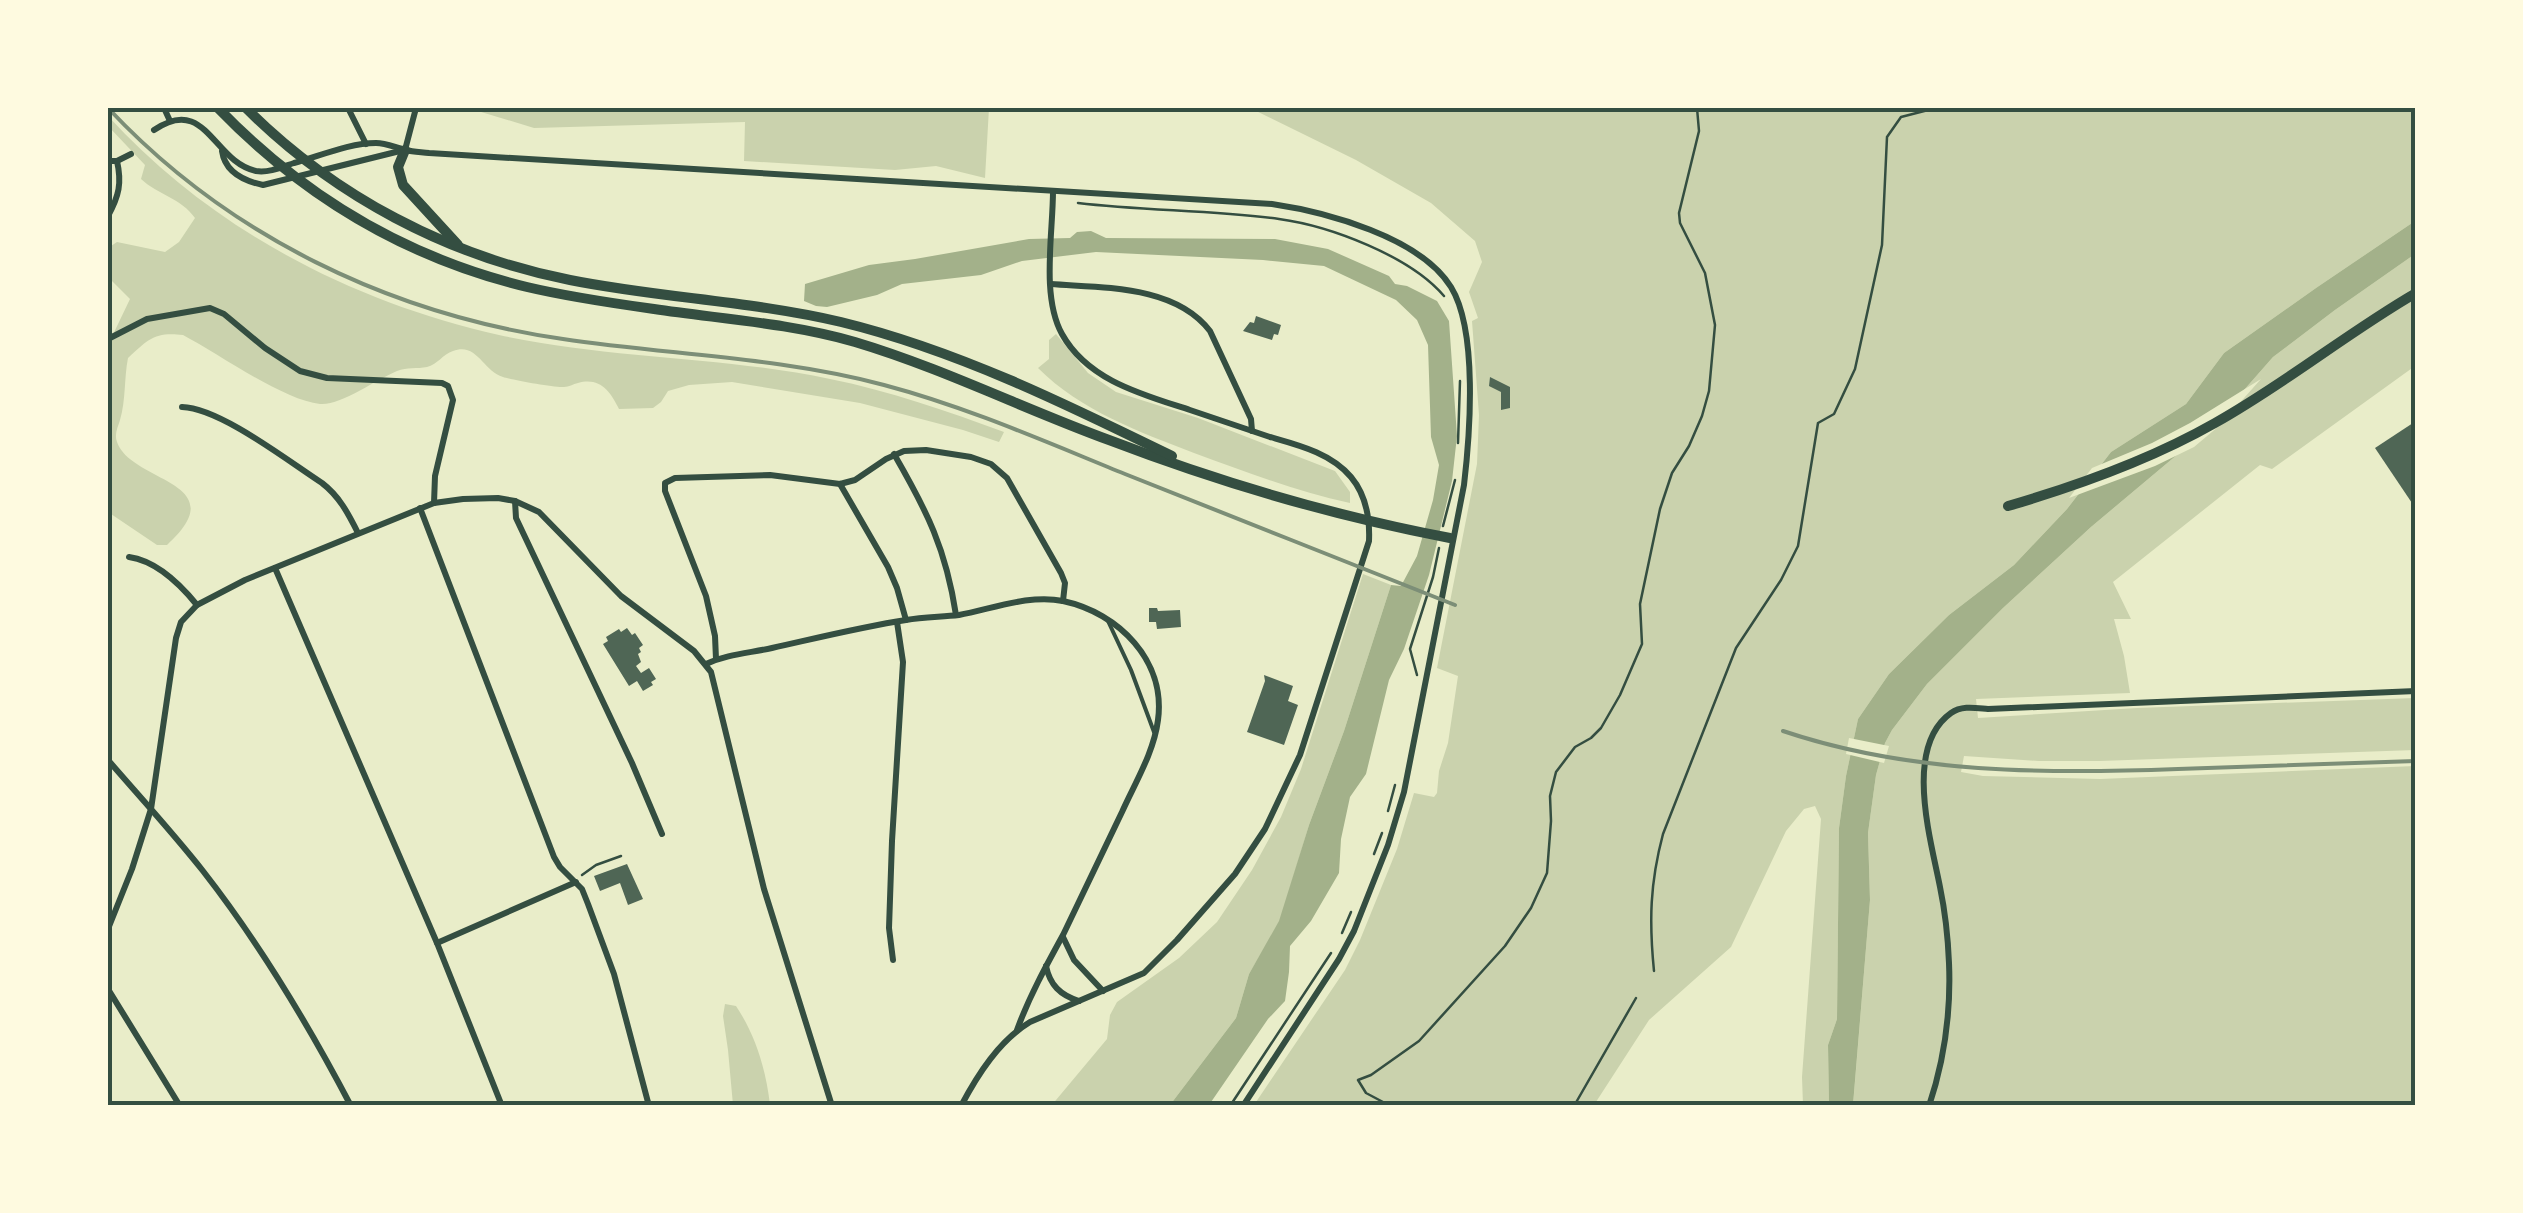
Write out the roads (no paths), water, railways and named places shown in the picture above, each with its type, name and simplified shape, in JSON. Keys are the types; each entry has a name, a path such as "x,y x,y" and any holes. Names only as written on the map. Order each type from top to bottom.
{"main road":[{"path":"218,108 282,167 330,203 433,257 557,293 758,322 855,342 1107,440 1204,472 1328,511 1450,538"},
{"path":"246,108 321,171 394,218 462,249 571,280 784,310 870,330 996,376 1204,472"},
{"path":"405,150 398,170 403,185 462,249"},
{"path":"2008,506 2114,471 2186,438 2231,414 2416,293"}],"street":[{"path":"164,108 170,120"},
{"path":"348,108 366,144 383,154"},
{"path":"405,150 416,108"},
{"path":"154,130 170,120 199,124 240,164 263,172 366,144 385,144 405,150 519,159 1272,204 1346,221 1402,245 1430,264 1452,288 1458,302 1466,346 1470,412 1464,485 1398,816 1368,897 1339,959 1243,1106"},
{"path":"222,150 227,166 250,182 268,184 405,150"},
{"path":"108,161 131,154"},
{"path":"108,216 120,193 117,161"},
{"path":"961,1106 997,1051 1017,1030 1144,973 1235,874 1264,829 1300,756 1366,554 1370,526 1359,489 1349,475 1324,456 1132,390 1098,372 1063,334 1052,303 1054,191"},
{"path":"1051,284 1156,296 1202,320 1251,419 1252,431"},
{"path":"108,339 147,319 210,308 224,314 300,371 327,378 448,386 453,400 435,476 434,503"},
{"path":"182,407 201,409 225,420 322,483 342,502 358,533"},
{"path":"716,659 706,596 667,500 665,483 675,478 770,475 840,484 854,480 894,454 914,449 992,464 1016,490 1060,572 1065,584 1063,601"},
{"path":"894,454 923,503 941,544 956,615"},
{"path":"840,484 888,567 897,588 901,621 889,928 892,960"},
{"path":"108,929 150,809 177,630 187,614 196,605 274,568 434,503 476,498 514,501 539,512 620,596 706,664 714,680 764,889 832,1106"},
{"path":"514,501 516,518 662,834"},
{"path":"420,508 554,856 588,904 614,974 649,1106"},
{"path":"128,557 152,564 196,605"},
{"path":"274,568 437,943 502,1106"},
{"path":"706,664 901,621 1046,599 1078,606 1108,621 1139,647 1155,676 1159,706 1155,735 1017,1030"},
{"path":"1928,1106 1948,1020 1950,963 1927,823 1924,776 1934,734 1954,710 2416,691"},
{"path":"108,760 203,871 246,930 310,1032 350,1106"},
{"path":"437,943 576,882"},
{"path":"1062,935 1074,960 1103,991"},
{"path":"1046,966 1058,991 1080,1001"},
{"path":"108,989 180,1106"}],"lane":[{"path":"1108,621 1155,735"}],"railway":[{"path":"108,108 205,195 259,231 375,289 499,327 563,339 805,368 915,394 1006,426 1455,605"},
{"path":"1783,731 1880,756 2028,771 2416,761"}]}
